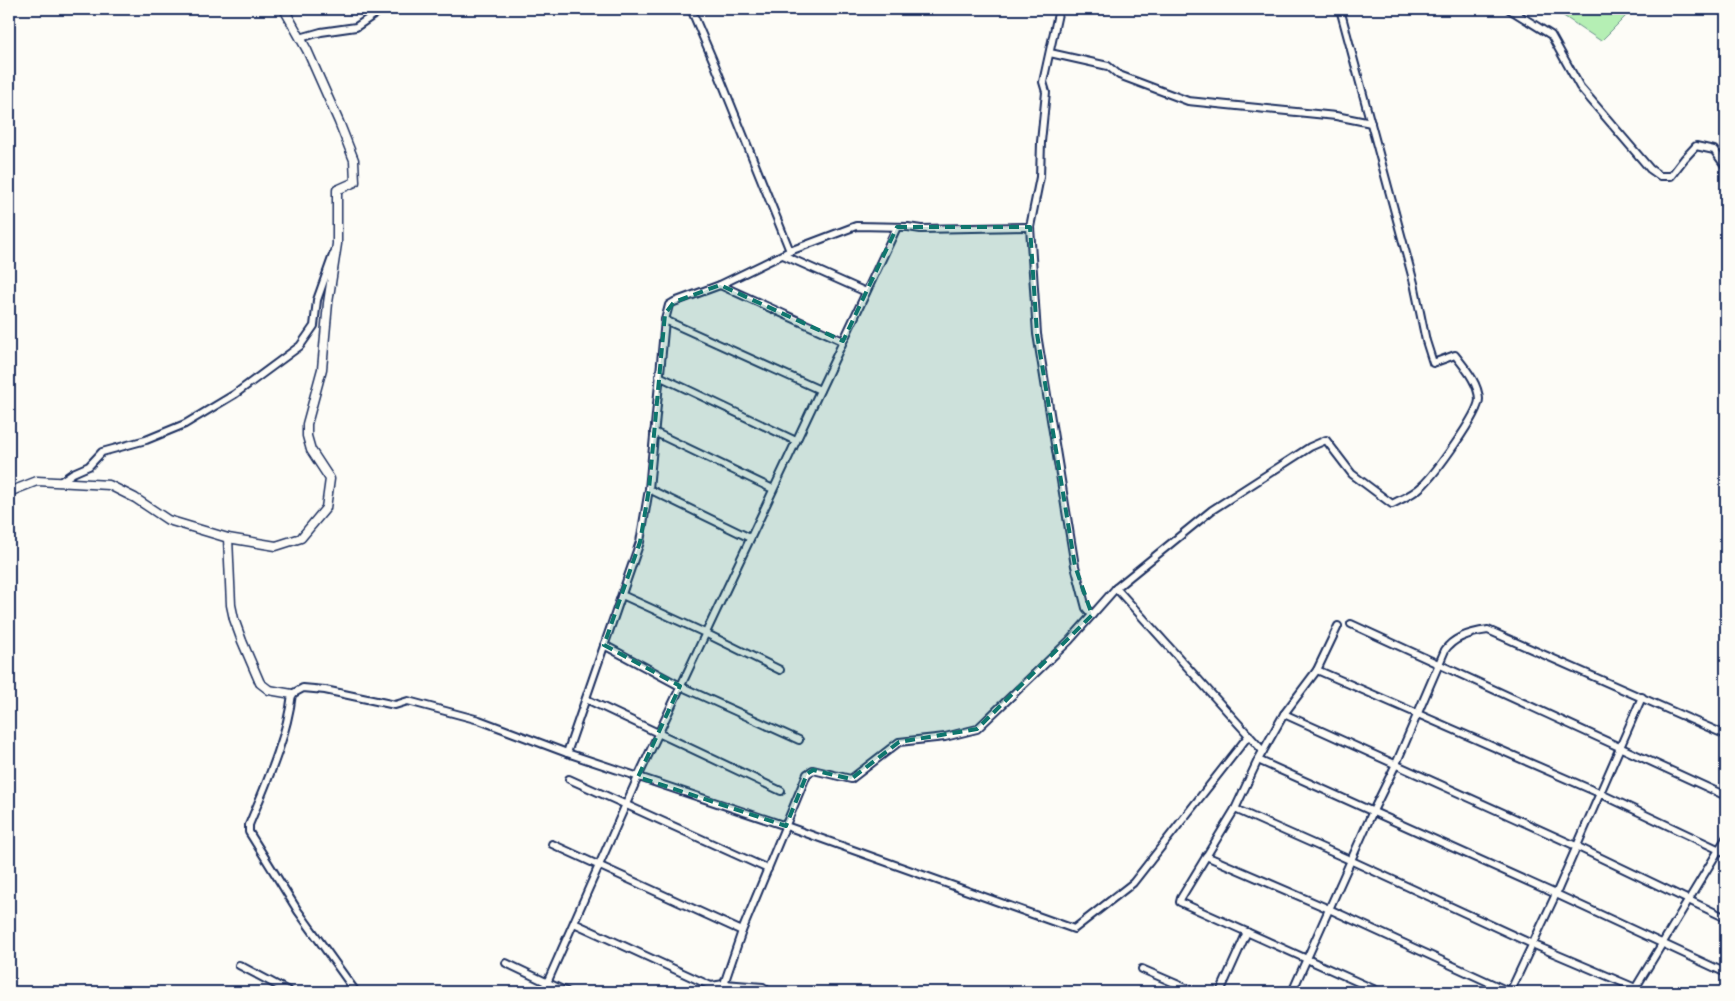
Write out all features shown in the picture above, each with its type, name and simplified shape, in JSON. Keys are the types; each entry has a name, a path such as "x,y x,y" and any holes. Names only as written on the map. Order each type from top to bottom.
{"street":[{"path":"9,492 36,481 109,486 135,498 168,520 228,538 276,546 301,538 326,508 330,479 311,450 307,436 307,424 322,369 328,303 337,244 337,190 355,182 354,160 339,122 300,38 284,9"},
{"path":"300,38 321,32 356,27 378,12 395,9"},
{"path":"691,9 790,251"},
{"path":"1059,9 1043,82 1046,92 1040,177 1030,227 1037,334 1075,566 1086,608 1092,615"},
{"path":"724,984 742,931 807,774 813,770 851,779 899,742 945,737 977,729 1069,641 1116,588 1212,510 1310,447 1326,440 1352,474 1392,504 1422,487 1464,431 1474,415 1479,400 1475,383 1455,355 1433,363 1426,341 1414,283 1340,9"},
{"path":"1509,9 1551,36 1580,87 1650,169 1660,176 1671,176 1696,146 1714,150 1726,167"},
{"path":"1050,53 1108,66 1119,76 1188,101 1336,116 1371,123"},
{"path":"567,753 640,542 650,489 664,320 668,305 720,285 790,251 856,226 921,229 1030,227"},
{"path":"543,992 625,805 680,686 897,227"},
{"path":"60,482 72,473 89,466 102,452 146,440 185,424 235,394 300,346 314,326 317,300 337,244"},
{"path":"783,255 866,292"},
{"path":"720,285 843,341"},
{"path":"664,320 820,390"},
{"path":"659,376 796,441"},
{"path":"654,432 773,489"},
{"path":"650,489 750,538"},
{"path":"228,538 231,605 234,618 260,683 269,690 292,694 303,688 324,690 395,705 408,701 479,720 567,753 786,826 1074,928 1133,882 1249,734"},
{"path":"1116,588 1263,751"},
{"path":"622,595 780,670"},
{"path":"1352,624 1726,796"},
{"path":"1338,626 1317,670 1284,714 1258,760 1235,809 1180,902 1380,992"},
{"path":"1292,992 1396,764 1448,644 1469,634 1488,630 1726,735"},
{"path":"604,645 680,686 800,740"},
{"path":"1317,670 1599,793 1726,853"},
{"path":"292,694 290,708 271,771 249,824 250,832 298,911 356,992"},
{"path":"1206,856 1510,992 1556,894 1642,697"},
{"path":"586,699 781,791"},
{"path":"1284,714 1576,846 1726,918"},
{"path":"1258,760 1726,973"},
{"path":"569,779 768,869"},
{"path":"1235,809 1634,990 1645,992"},
{"path":"1634,990 1726,838"},
{"path":"552,844 742,931"},
{"path":"574,923 710,986 724,984 763,987 769,992"},
{"path":"1220,992 1247,932"},
{"path":"506,963 567,992"},
{"path":"239,965 290,992"},
{"path":"1142,969 1195,992"}],"highlighted area":[{"path":"897,227 1030,227 1037,334 1075,566 1092,615 977,729 899,742 851,779 813,770 807,774 786,826 638,777 680,686 604,645 640,542 649,489 665,314 674,302 720,285 843,341"}],"green space":[{"path":"1553,9 1633,9 1601,41"}]}
